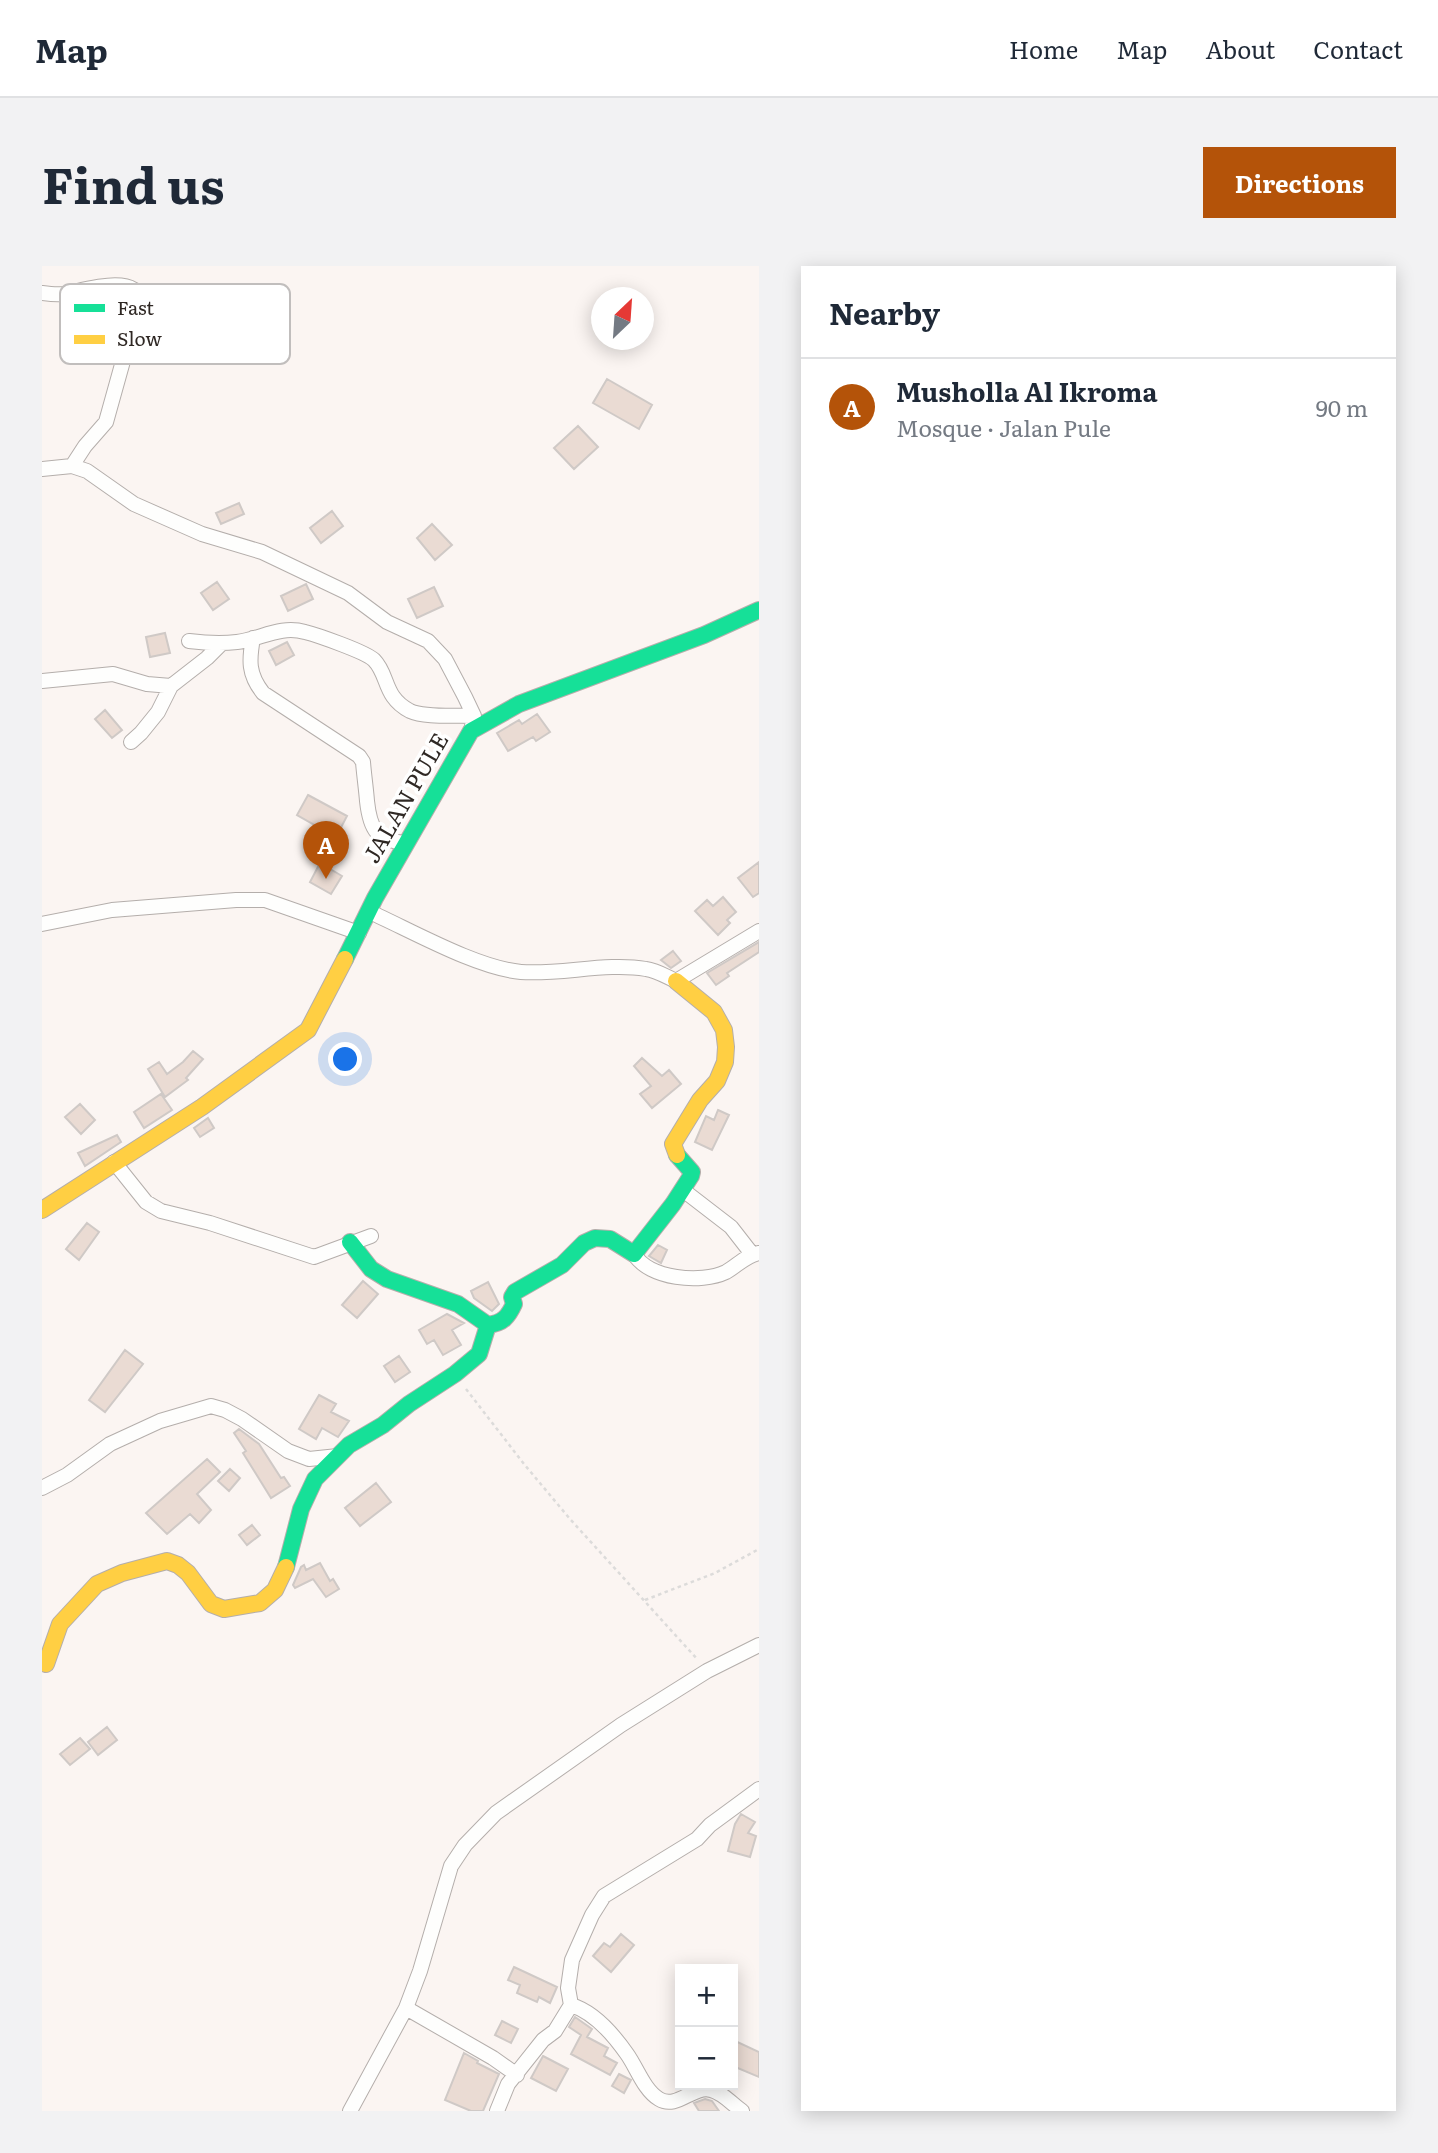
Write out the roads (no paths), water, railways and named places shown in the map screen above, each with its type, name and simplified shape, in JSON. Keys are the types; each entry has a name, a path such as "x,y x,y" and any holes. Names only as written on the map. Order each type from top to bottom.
{"street":[{"path":"72,466 106,422 122,364"},
{"path":"42,469 72,466 87,471 134,504 202,534 262,552 348,593 387,622 433,644 445,659 472,724"},
{"name":"JALAN PULE","path":"42,1210 213,1100 309,1030 375,898 472,724 704,635 759,610"},
{"path":"189,641 222,643 279,630 308,633 363,653 374,660 387,688 399,703 410,711 472,724"},
{"path":"253,638 249,664 258,688 359,756 363,762 372,827 379,835 393,842 407,843"},
{"path":"131,742 158,712 172,686 222,643"},
{"path":"42,681 113,674 147,684 172,686"},
{"path":"42,924 112,909 265,900 359,933"},
{"path":"370,912 481,962 518,972 647,969 676,981 714,1012 724,1030 725,1062 717,1081 700,1100 673,1144 675,1153 692,1172 683,1190 635,1255"},
{"path":"676,981 759,931"},
{"path":"114,1162 145,1202 161,1211 210,1223 314,1256 371,1236"},
{"path":"350,1242 371,1269 416,1290 458,1304 488,1325 504,1322 514,1304 512,1297 518,1289 562,1265 590,1238 612,1240 635,1255 645,1267 656,1272 691,1277 724,1273 755,1253 731,1227 683,1190"},
{"path":"46,1664 60,1624 97,1584 122,1573 167,1561 188,1573 211,1604 224,1609 260,1602 275,1590 282,1577 289,1561 301,1509 315,1479 349,1445 383,1425 479,1354 488,1325"},
{"path":"42,1488 67,1475 110,1444 160,1421 211,1406 242,1419 288,1451 309,1459 338,1456"},
{"path":"350,2111 410,2011 451,1866 465,1845 496,1813 621,1726 707,1671 759,1645"},
{"path":"496,2111 508,2084 543,2040 555,2031 571,2005 568,1988 572,1960 592,1915 604,1896 697,1839 710,1825 759,1789"},
{"path":"571,2005 591,2013 627,2053 641,2078 659,2099 670,2102 702,2088 712,2090 743,2111"},
{"path":"410,2011 493,2058 517,2076"}],"place":[{"name":"Musholla Al Ikroma","path":"326,879"}]}
